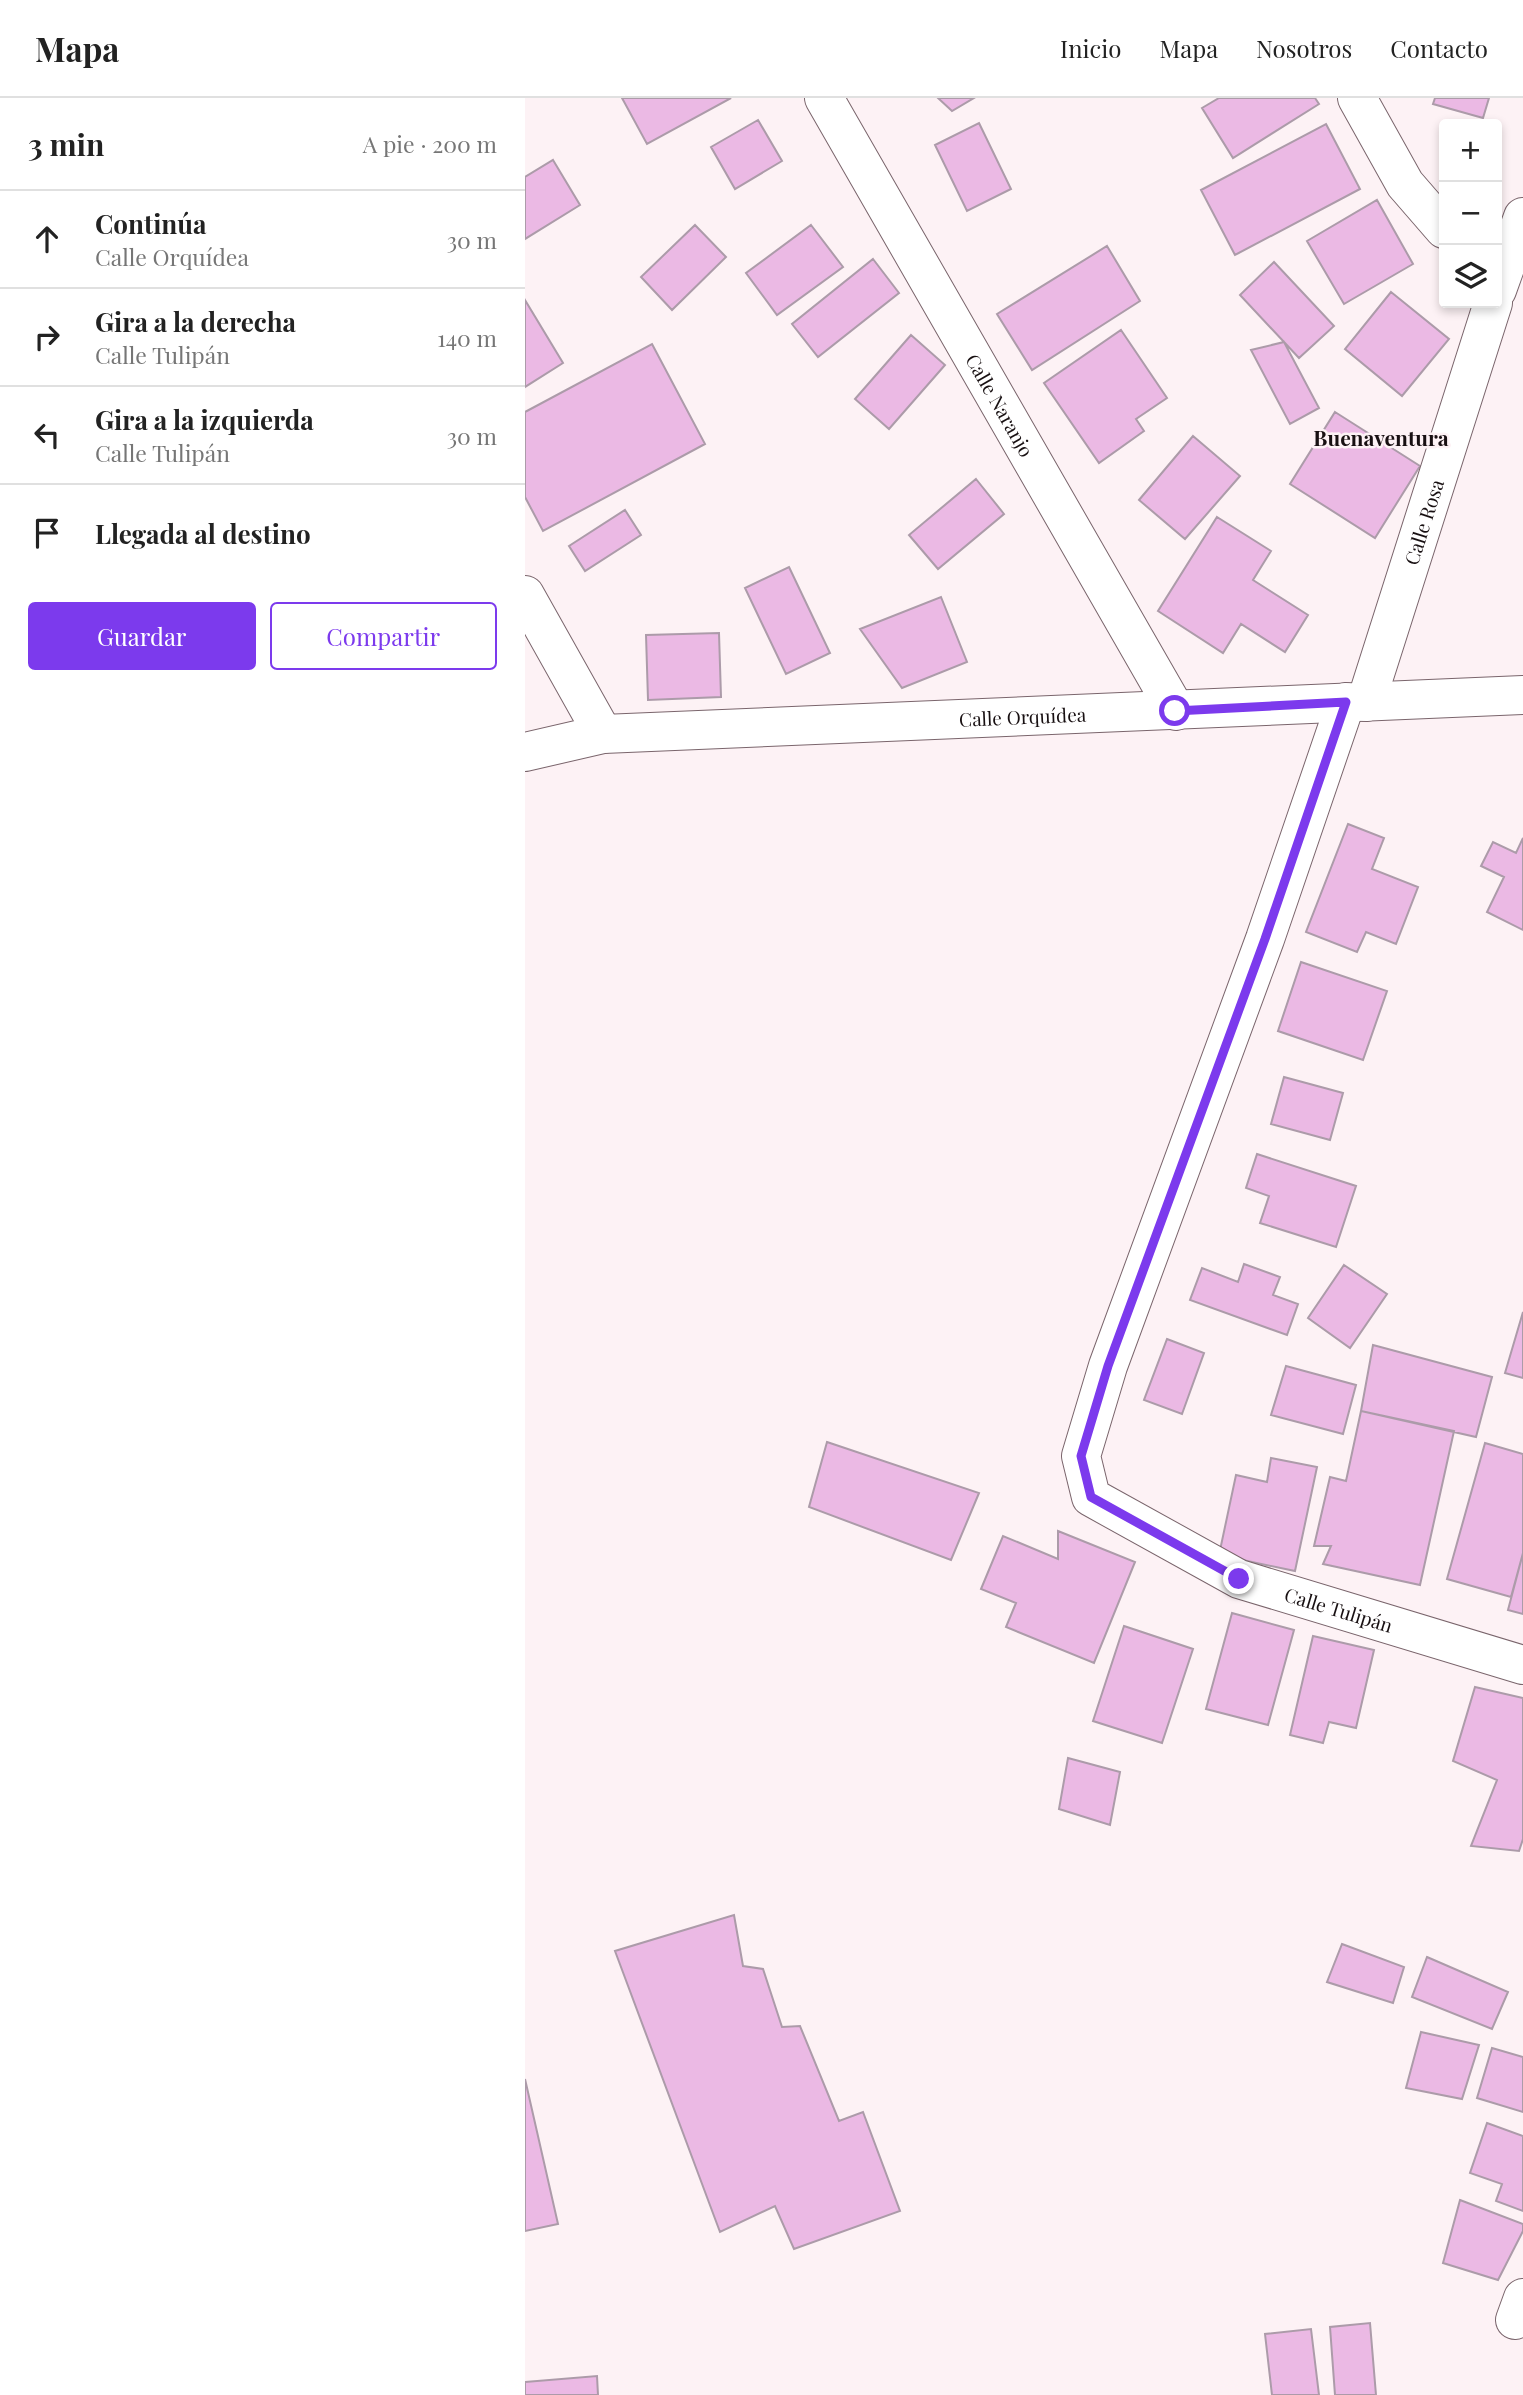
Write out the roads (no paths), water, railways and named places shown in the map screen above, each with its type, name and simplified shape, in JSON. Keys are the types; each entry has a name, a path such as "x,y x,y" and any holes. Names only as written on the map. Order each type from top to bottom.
{"street":[{"name":"Calle Naranjo","path":"824,98 1175,711"},
{"path":"1357,98 1405,184 1439,223"},
{"path":"1502,276 1523,217"},
{"name":"Calle Rosa","path":"1356,702 1491,308"},
{"path":"525,595 603,734"},
{"name":"Calle Orquídea","path":"525,752 603,734 1523,695"},
{"name":"Calle Tulipán","path":"1356,702 1265,939 1108,1366 1081,1456 1091,1497 1239,1579 1523,1665"}],"district":[{"name":"Buenaventura","path":"1381,437"}]}
